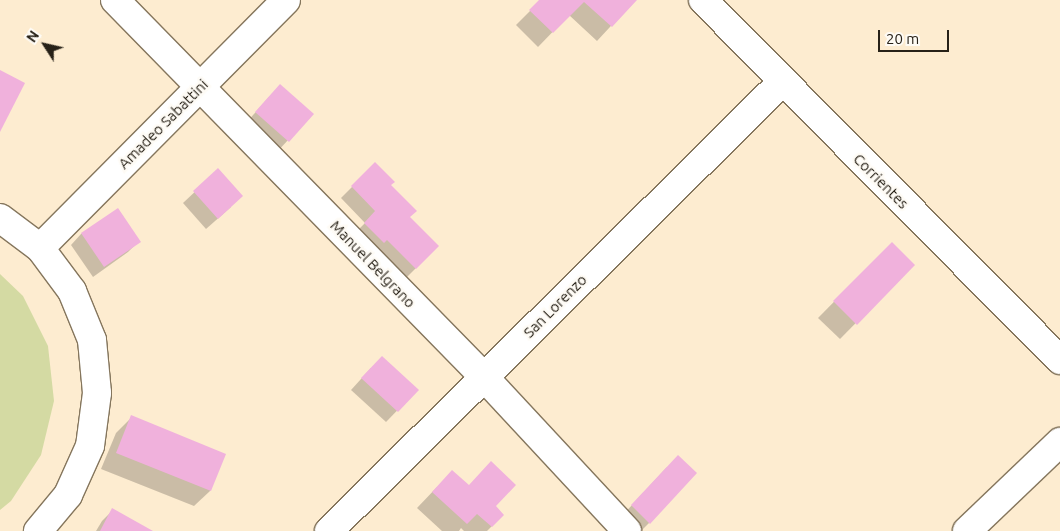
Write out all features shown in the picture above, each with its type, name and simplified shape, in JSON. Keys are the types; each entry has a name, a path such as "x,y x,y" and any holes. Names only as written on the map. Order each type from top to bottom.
{"street":[{"name":"Manuel Belgrano","path":"115,0 484,377 627,531"},
{"name":"Amadeo Sabattini","path":"40,248 286,0"},
{"name":"Corrientes","path":"703,0 782,82 1060,360"},
{"name":"San Lorenzo","path":"329,531 782,82"},
{"path":"0,218 40,248 72,290 92,340 98,393 90,446 68,495 38,531"},
{"path":"967,531 1060,442"}],"green space":[{"path":"0,274 23,296 48,346 54,401 41,455 11,501 0,510"}],"building":[{"path":"539,0 637,0 612,27 584,2 553,33 529,10"},
{"path":"0,70 25,83 0,132"},
{"path":"280,84 314,114 289,142 255,112"},
{"path":"375,162 395,182 391,185 417,211 410,217 439,246 416,269 387,240 384,243 364,223 375,211 351,186"},
{"path":"218,168 243,196 218,219 193,191"},
{"path":"118,208 141,242 104,267 81,233"},
{"path":"892,242 915,265 857,325 833,301"},
{"path":"382,356 419,390 398,412 361,378"},
{"path":"131,415 226,454 211,491 116,453"},
{"path":"678,455 697,473 650,524 631,505"},
{"path":"491,461 516,485 496,506 504,515 492,527 477,514 467,524 432,492 452,470 469,485"},
{"path":"112,508 153,531 100,531"}]}
